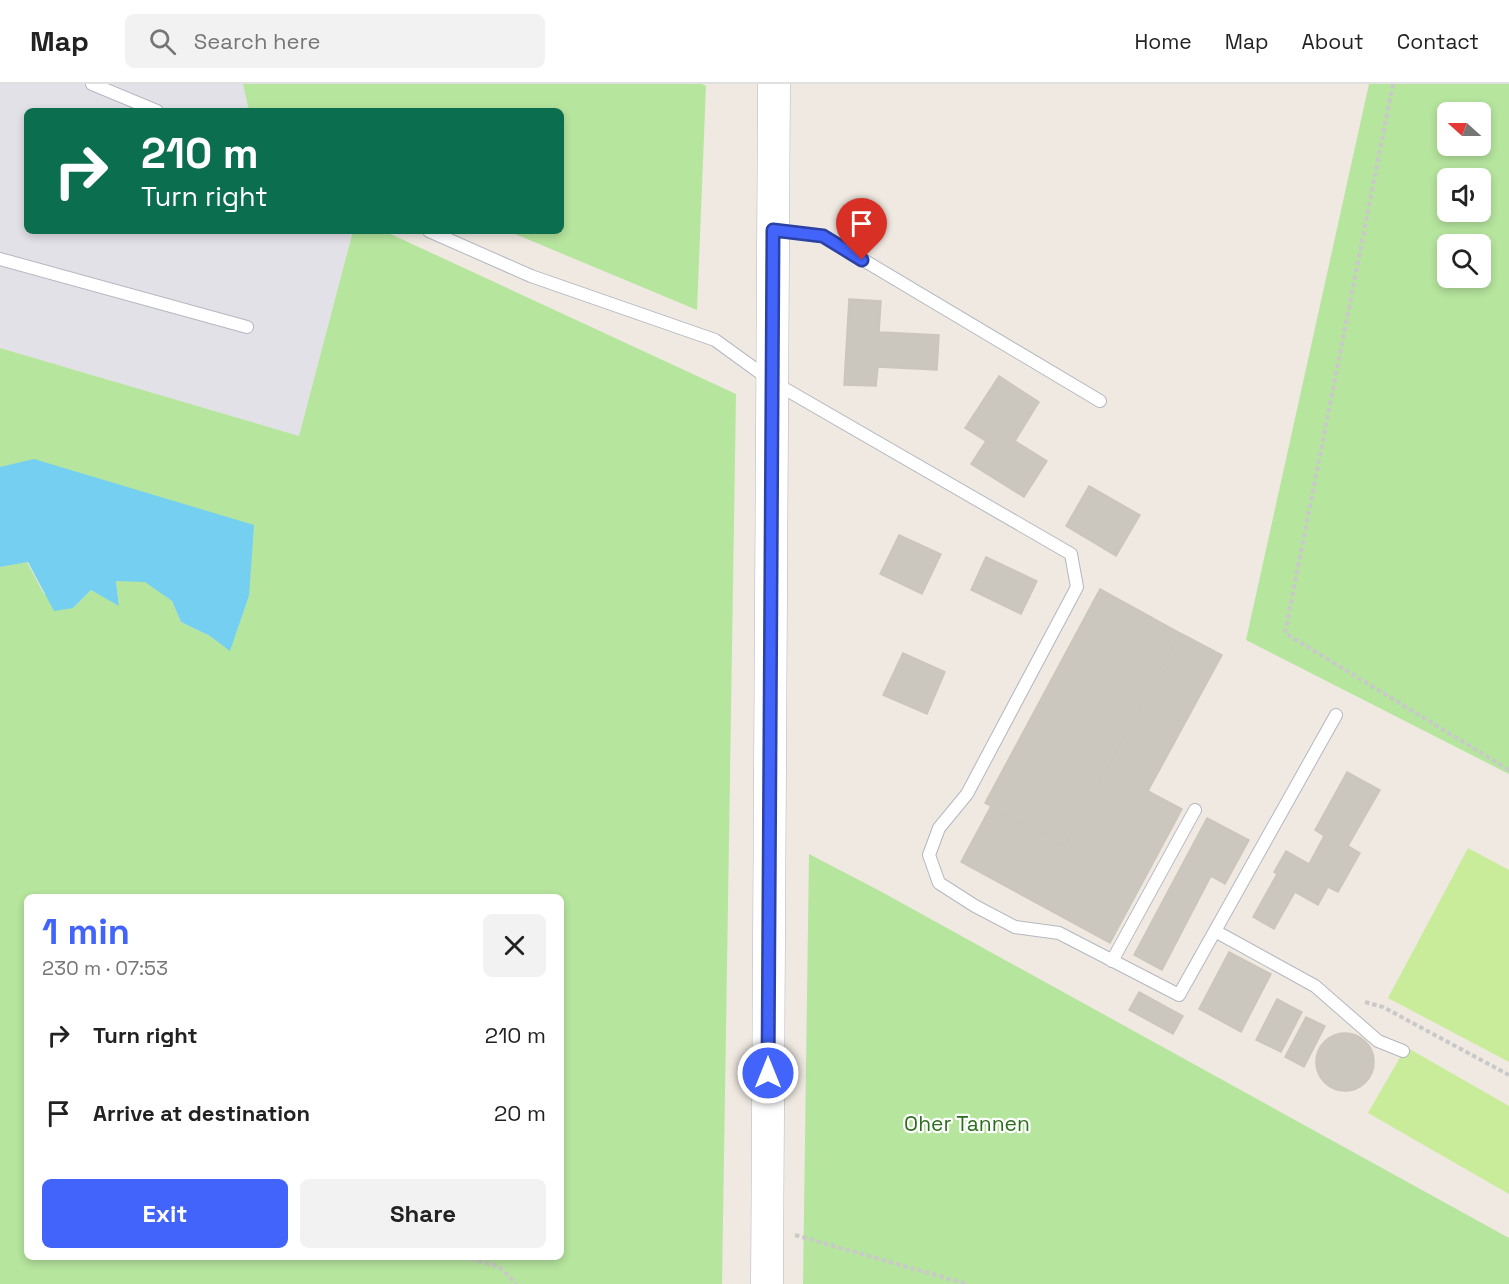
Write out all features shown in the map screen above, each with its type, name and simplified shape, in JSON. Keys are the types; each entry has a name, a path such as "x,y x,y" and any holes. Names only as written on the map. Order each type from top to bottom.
{"main road":[{"path":"767,1284 774,84"}],"lane":[{"path":"92,84 150,108"},
{"path":"773,230 823,236 1100,401"},
{"path":"436,234 531,276 715,340 773,382 1071,554 1077,587 967,794 939,828 929,855 939,883 975,906 1015,927 1059,933 1179,995 1335,715"},
{"path":"0,259 247,327"},
{"path":"1113,961 1196,810"},
{"path":"1215,931 1315,987 1378,1041 1403,1051"}],"path":[{"path":"1393,84 1285,633 1509,770"},
{"path":"1363,1001 1383,1007 1509,1075"},
{"path":"767,1228 967,1284"},
{"path":"475,1260 498,1266 517,1284"}],"shaded area":[{"path":"0,84 243,84 248,108 24,108 24,234 352,234 299,436 0,348"}],"green space":[{"path":"243,84 702,84 706,86 697,310 515,234 564,234 564,108 248,108"},
{"path":"1369,84 1509,84 1509,774 1246,640"},
{"path":"352,234 390,234 736,394 722,1284 0,1284 0,567 27,562 44,594 73,608 91,590 119,605 116,581 145,581 172,601 181,622 210,636 230,650 249,596 0,467 0,348 299,436"},
{"path":"1468,848 1509,870 1509,1062 1388,998"},
{"name":"Oher Tannen","path":"809,854 1509,1238 1509,1284 803,1284"},
{"path":"1406,1047 1509,1106 1509,1194 1368,1113"}],"water":[{"path":"34,459 254,525 249,596 230,651 210,636 181,622 172,601 145,582 116,581 119,606 91,590 73,608 54,611 28,562 0,567 0,467"}],"building":[{"path":"849,299 881,301 879,332 939,335 937,370 878,367 876,386 844,385"},
{"path":"999,376 1039,402 1015,441 1047,461 1024,497 971,464 986,441 965,428"},
{"path":"1089,486 1140,515 1116,556 1066,526"},
{"path":"899,535 941,554 922,594 880,574"},
{"path":"986,557 1037,581 1021,614 971,590"},
{"path":"1100,589 1180,633 1065,846 985,803"},
{"path":"1180,633 1222,655 1148,791 1182,809 1110,943 961,862 991,806 1065,846"},
{"path":"903,653 945,672 927,714 883,695"},
{"path":"1347,772 1380,790 1348,846 1360,853 1338,892 1328,887 1318,905 1295,892 1274,929 1253,917 1277,874 1274,872 1286,851 1309,864 1324,836 1315,830"},
{"path":"1207,818 1249,840 1225,884 1211,876 1162,970 1134,955"},
{"path":"1229,952 1271,974 1241,1032 1199,1009"},
{"path":"1139,992 1183,1016 1173,1034 1129,1010"},
{"path":"1277,999 1302,1012 1281,1052 1256,1040"},
{"path":"1306,1017 1325,1026 1304,1067 1285,1057"},
{"path":"1339,1033 1351,1033 1366,1041 1374,1056 1374,1068 1366,1083 1351,1091 1339,1091 1324,1083 1316,1068 1316,1056 1324,1041"}],"route":[{"path":"768,1073 773,230 823,236 862,260"}]}
